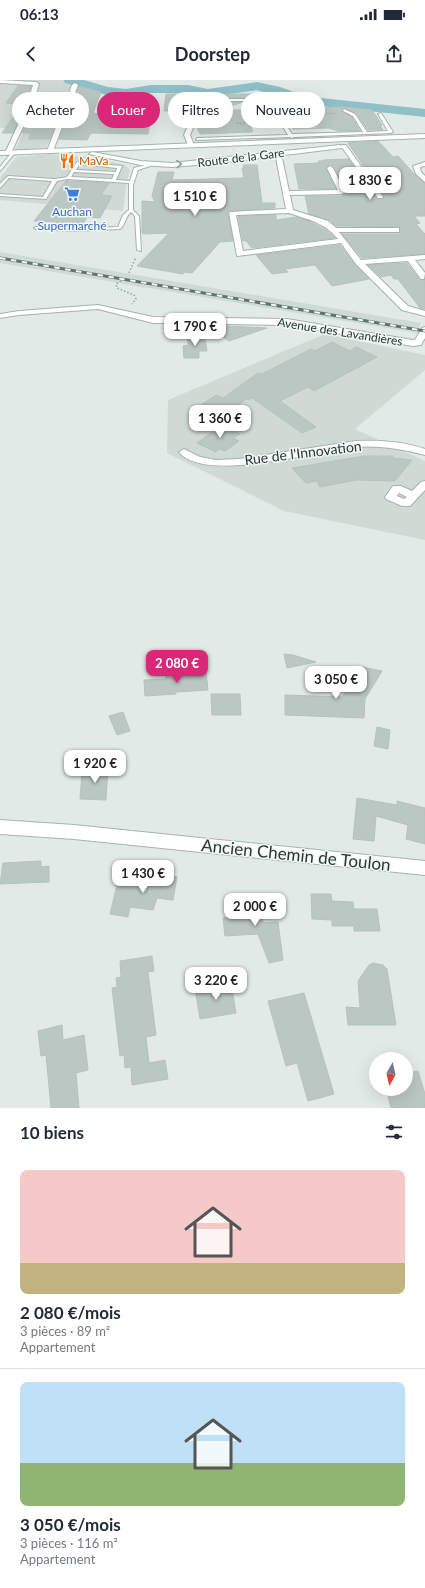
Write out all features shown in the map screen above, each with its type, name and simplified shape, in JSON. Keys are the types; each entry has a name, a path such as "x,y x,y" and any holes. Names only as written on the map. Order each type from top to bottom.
{"street":[{"path":"0,81 36,84 34,92"},
{"path":"72,92 75,86"},
{"path":"10,153 20,128"},
{"path":"50,151 58,128"},
{"path":"190,128 187,135 191,145"},
{"path":"353,145 370,141 366,136"},
{"name":"Route de la Gare","path":"0,153 191,145 290,138 297,141 332,140 366,136 425,136"},
{"path":"290,138 297,143 299,147 297,149 278,153 290,211"},
{"path":"323,148 315,147 313,144 332,140"},
{"name":"Route de la Gare","path":"57,151 152,164 189,164 323,148 425,140"},
{"path":"344,146 380,197"},
{"path":"107,157 105,153 109,150 147,147"},
{"path":"425,164 416,166 418,172 425,180"},
{"path":"287,193 342,192 330,168"},
{"path":"342,241 240,254 232,213 290,211 325,223 334,230 359,262 405,308 425,314"},
{"path":"393,222 401,237"},
{"path":"334,230 396,230"},
{"path":"359,262 425,257"},
{"path":"410,258 424,277"},
{"name":"Avenue des Lavandières","path":"0,316 19,313 98,307 153,320 287,322 413,343 418,343 425,330"},
{"name":"Rue de l'Innovation","path":"184,452 188,456 202,462 219,463 251,460 355,444 392,445 414,448 425,452"},
{"path":"414,496 425,484"},
{"name":"Ancien Chemin de Toulon","path":"0,827 74,832 425,868"}],"lane":[{"path":"344,110 354,115 366,136"},
{"path":"284,128 290,138 366,136 391,132 380,114"},
{"path":"197,139 280,139"},
{"path":"0,170 10,153"},
{"path":"125,161 134,166 136,169"},
{"path":"68,178 78,163 120,167 113,181"},
{"path":"136,169 152,164"},
{"path":"136,169 132,182 131,210 137,216 139,250"},
{"path":"73,170 116,173"},
{"path":"0,187 8,177 55,180 68,178 132,182"},
{"path":"0,195 44,198 55,180"},
{"path":"36,228 73,230 120,228 125,215 131,210"}],"path":[{"path":"325,114 349,113"},
{"path":"238,118 240,122 236,123 241,124"},
{"path":"129,273 139,250"},
{"path":"118,312 133,304 136,299 134,295 117,288 116,284 121,281"}],"shaded area":[{"path":"0,80 60,80 74,83 70,92 12,92 12,128 0,128"},
{"path":"25,128 55,128 46,148 15,150"},
{"path":"51,154 89,157 125,165 130,170 126,186 123,211 0,200 0,178 16,157"},
{"path":"0,252 421,323 417,333 0,263"},
{"path":"325,334 425,355 425,370 355,429 425,461 425,540 284,511 167,453 168,400"}],"building":[{"path":"18,86 31,86 29,92 14,92"},
{"path":"79,86 101,92 97,92 97,102 93,113 97,114 97,128 149,128 148,134 91,133 87,140 59,139 63,128 89,128 89,92 77,92"},
{"path":"12,94 12,103 6,103"},
{"path":"166,94 168,94 168,111 164,111"},
{"path":"233,94 241,94 241,98 233,98"},
{"path":"233,102 241,103 233,105"},
{"path":"343,107 372,110 382,125 380,125 383,130 368,130 356,113 344,108 342,111 352,117 360,131 339,131 328,128 293,129 325,128 325,108"},
{"path":"233,110 241,110 241,128 251,128 253,131 251,132 200,134 197,128 233,128"},
{"path":"12,118 12,128 15,128 13,133 2,133"},
{"path":"24,128 54,128 50,139 29,139 30,133 22,133"},
{"path":"378,141 393,157 398,156 425,184 425,216 414,216 420,223 416,224 425,234 425,254 362,258 342,234 399,234 400,227 337,226 328,220 309,214 305,196 342,196 346,192 334,167 331,165 326,167 326,169 336,189 299,189 294,164 319,163 318,161 323,160 349,159 377,199 383,199 384,196 348,143"},
{"path":"243,165 257,165 262,203 275,203 275,208 229,211 228,213 233,241 220,242 192,273 184,272 183,274 137,266 169,233 143,234 142,232 142,201 155,202 152,196 158,172 174,172 172,180 244,178 242,168 244,168"},
{"path":"66,181 109,183 101,195 112,196 100,218 87,217 83,224 34,221"},
{"path":"276,215 276,220 296,217 309,221 326,230 335,238 252,248 246,241 243,241 238,216"},
{"path":"340,245 355,265 369,279 332,286 315,265 285,269 288,272 272,274 256,255"},
{"path":"407,263 420,280 425,280 425,309 420,308 398,279 394,279 391,275 381,277 368,265"},
{"path":"205,325 226,326 267,328 229,341"},
{"path":"204,333 207,351 199,351 199,358 184,358 183,346 188,345 187,338"},
{"path":"332,342 350,351 356,347 377,357 314,391 308,387 280,401 316,427 302,433 252,398 249,400 246,399 221,418 197,408 216,395 223,398 258,373 262,374 311,349 315,351"},
{"path":"222,425 240,434 233,438 239,441 225,451 219,449 216,452 197,443"},
{"path":"364,456 393,456 393,458 412,460 395,481 356,480 320,487 317,481 306,483 292,468"},
{"path":"284,654 293,655 316,662 287,668"},
{"path":"362,667 382,671 365,699 364,718 285,715 285,695 342,697"},
{"path":"206,671 208,690 145,696 144,680 166,679 165,673"},
{"path":"211,694 240,694 241,715 212,715"},
{"path":"123,712 130,731 117,735 109,716"},
{"path":"377,727 390,730 388,749 374,746"},
{"path":"108,767 106,800 80,799 82,772 90,773 90,768"},
{"path":"357,798 397,805 397,801 425,808 425,844 406,839 408,825 376,816 374,841 353,839"},
{"path":"41,861 41,867 49,866 49,882 0,884 3,863"},
{"path":"150,873 177,877 173,900 157,898 153,910 130,907 128,917 110,914 118,881 147,885"},
{"path":"311,894 331,894 332,901 353,902 354,909 377,909 380,931 354,931 354,926 332,926 332,920 312,919"},
{"path":"260,898 263,923 278,922 283,960 269,963 258,934 225,936 223,918 236,917 235,900"},
{"path":"152,956 154,971 148,972 156,1035 146,1037 149,1063 165,1060 168,1079 132,1085 131,1067 125,1068 124,1055 120,1056 112,988 117,987 116,978 121,977 120,961"},
{"path":"373,963 383,965 387,969 396,1025 348,1025 346,1007 360,1008 358,981 369,965"},
{"path":"231,983 236,1013 200,1019 195,989"},
{"path":"304,993 334,1094 308,1101 297,1063 286,1066 268,1001"},
{"path":"62,1025 63,1040 84,1035 88,1070 76,1073 79,1108 51,1108 46,1055 41,1056 38,1031"},
{"path":"418,1071 425,1094 425,1108 391,1108 388,1096 413,1096 413,1072"}],"waterway":[{"path":"70,80 107,91 126,93 151,89 188,89 208,93 257,86 275,90 294,97 321,102 425,113"}],"railway":[{"path":"0,258 425,331"}],"place":[{"name":"MaVa","path":"67,161"},
{"name":"Auchan Supermarché","path":"72,194"}]}
